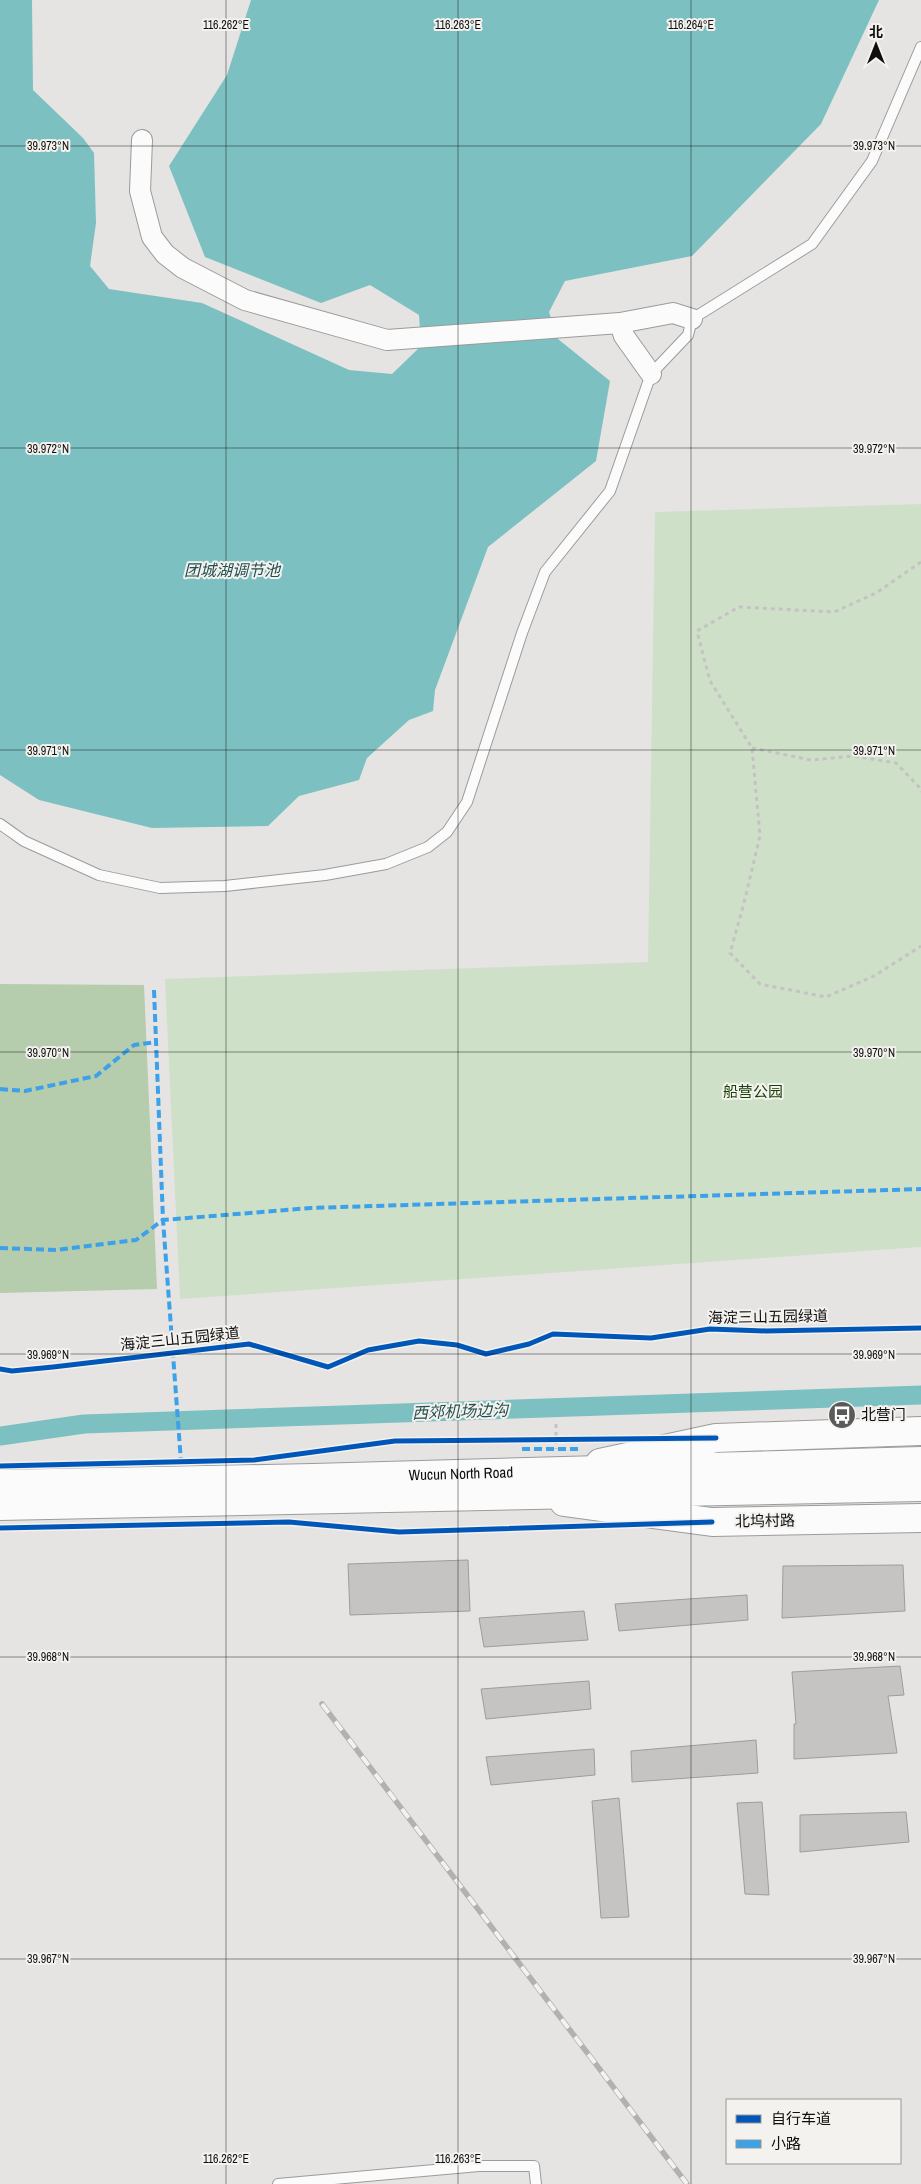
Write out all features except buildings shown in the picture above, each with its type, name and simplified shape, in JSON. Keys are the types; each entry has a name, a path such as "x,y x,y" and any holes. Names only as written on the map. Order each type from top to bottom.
{"main road":[{"path":"558,1460 716,1438 921,1431"},
{"name":"Wucun North Road","path":"0,1484 558,1460 921,1461"},
{"name":"Wucun North Road","path":"0,1506 921,1487"},
{"name":"北坞村路","path":"521,1496 712,1522 921,1518"}],"street":[{"path":"142,140 140,191 152,237 165,254 183,268 245,300 387,340 620,322 673,312 692,319"},
{"path":"620,322 624,336 651,374"}],"lane":[{"path":"0,824 24,842 99,875 160,888 225,886 325,875 386,864 428,847 447,832 467,802 522,633 545,572 610,491 651,374 688,335 692,319 812,244 872,161 921,47"},
{"path":"278,2184 479,2166 534,2166 536,2184"}],"path":[{"path":"921,562 876,593 834,612 739,607 697,631 710,681 752,748 760,836 730,953 760,984 826,997 874,976 921,946"},
{"path":"752,748 811,760 853,756 896,763 920,787 921,792"},
{"path":"556,1424 558,1460"},
{"path":"547,1440 566,1440"}],"green space":[{"name":"船营公园","path":"921,504 921,1247 180,1299 165,979 648,962 655,512"},
{"path":"0,984 144,985 157,1289 0,1293"}],"water":[{"name":"团城湖调节池","path":"0,0 32,0 33,90 83,138 94,153 96,223 90,266 109,289 202,303 349,370 392,374 421,346 419,315 370,285 321,303 205,257 169,166 227,75 251,0 879,0 821,124 692,256 565,281 549,312 558,339 610,381 596,461 488,547 435,690 433,711 409,720 367,758 359,780 299,796 268,826 152,828 39,800 0,775"}],"waterway":[{"name":"西郊机场边沟","path":"0,1436 84,1424 921,1395"}],"railway":[{"path":"322,1704 687,2184"}],"marked path":[{"path":"154,990 163,1220 311,1208 921,1189"},
{"path":"0,1089 25,1091 96,1076 134,1045 156,1042"},
{"path":"0,1248 56,1250 136,1240 163,1220 181,1462"},
{"path":"522,1449 581,1449"}],"cycle path":[{"name":"海淀三山五园绿道","path":"0,1369 12,1371 53,1367 249,1344 328,1367 368,1350 419,1341 457,1345 486,1354 529,1344 553,1334 651,1338 710,1329 766,1331 921,1328"},
{"path":"0,1466 254,1460 395,1441 716,1438"},
{"path":"0,1528 289,1522 399,1532 712,1522"}],"place":[{"name":"北营门","path":"842,1415"}]}
